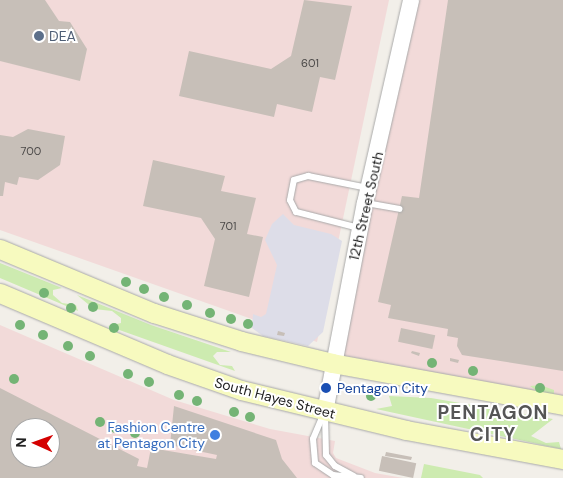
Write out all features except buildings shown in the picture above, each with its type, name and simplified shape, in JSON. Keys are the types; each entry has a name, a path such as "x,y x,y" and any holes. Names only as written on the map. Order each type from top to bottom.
{"main road":[{"path":"0,249 154,313 241,341 332,363 563,405"},
{"name":"South Hayes Street","path":"0,293 204,379 325,412 563,459"}],"street":[{"name":"12th Street South","path":"325,412 332,363 360,228 411,0"}],"lane":[{"path":"360,228 296,212 290,200 294,180 308,176 367,195 399,209"},
{"path":"325,412 326,455 335,466 358,477"},
{"path":"325,412 313,439 315,463 333,475 358,477"}],"shaded area":[{"path":"0,0 389,0 317,342 0,230"},
{"path":"411,0 563,0 563,405 332,363"},
{"path":"283,214 294,225 331,234 342,241 323,332 308,346 263,336 252,328 253,314 261,317 266,314 277,265 265,240 272,224"},
{"path":"0,325 174,400 270,429 335,441 333,453 336,458 375,473 403,478 0,478"}],"green space":[{"path":"0,263 62,288 53,290 53,295 62,303 76,305 78,311 0,278"},
{"path":"77,295 151,325 231,352 217,352 213,356 220,365 232,366 235,371 108,326 121,323 121,318 112,311 94,309"},
{"path":"540,385 554,390 554,395 540,393 530,386"},
{"path":"389,396 431,398 553,419 531,436 546,443 559,442 561,449 376,409 392,406"},
{"path":"424,464 480,475 483,478 421,478"}],"place":[{"name":"DEA","path":"39,36"},
{"name":"Pentagon City","path":"326,388"},
{"name":"Fashion Centre at Pentagon City","path":"215,435"}],"district":[{"name":"PENTAGON CITY","path":"493,424"}]}
